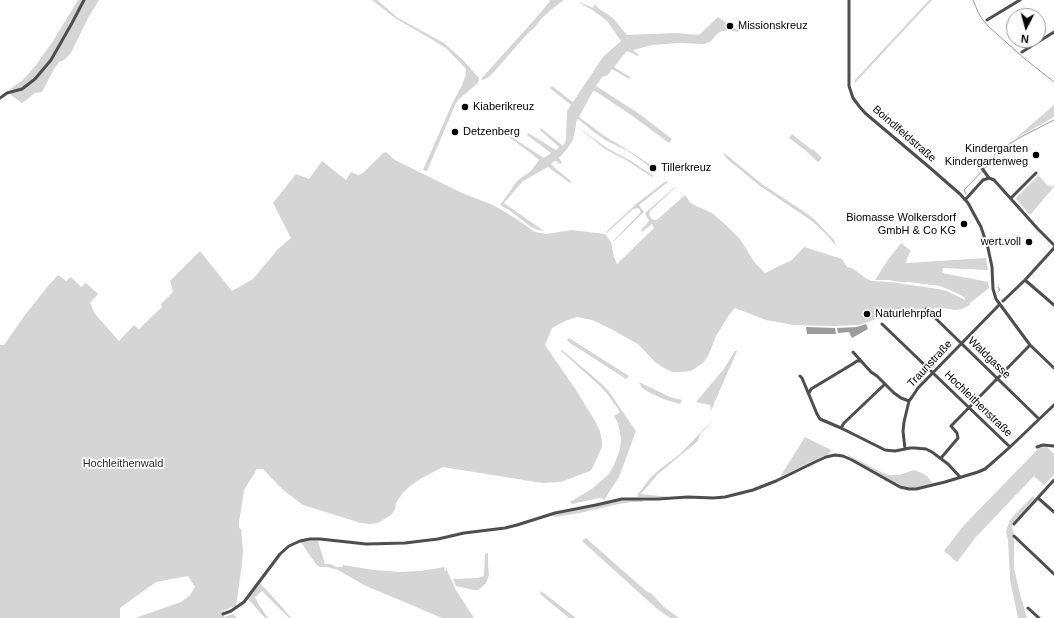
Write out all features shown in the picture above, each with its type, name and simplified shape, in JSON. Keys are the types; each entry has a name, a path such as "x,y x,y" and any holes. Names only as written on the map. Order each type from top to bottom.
{"street":[{"path":"0,98 7,93 22,89 35,79 51,60 84,0"},
{"name":"Boindlfeldstraße","path":"849,0 849,79 851,92 856,102 865,113 904,145 965,200 976,216 988,248 992,267 993,289 999,305 1030,345 1054,368"},
{"path":"987,20 1020,0"},
{"path":"1022,52 1054,32"},
{"path":"987,160 982,166 985,173 989,178 994,180 1054,246 1025,280 1003,301"},
{"path":"1011,198 1036,173"},
{"path":"965,200 983,180 989,178"},
{"path":"1025,280 1054,305"},
{"name":"Traunstraße","path":"905,449 904,422 909,401 932,373 999,305"},
{"name":"Waldgasse","path":"926,309 1039,419"},
{"name":"Hochleithenstraße","path":"882,324 1010,447"},
{"path":"941,458 958,438 957,433 952,426 1030,345"},
{"path":"853,352 897,395 909,401"},
{"path":"809,393 811,389 856,362 861,361"},
{"path":"800,376 819,418 886,450 895,451 915,448 926,449 941,458 960,477"},
{"path":"841,428 844,423 885,384"},
{"path":"222,614 231,611 244,602 285,549 293,544 305,540 320,539 354,544 405,543 505,528 555,512 622,499 725,497 765,486 817,460 831,456 847,457 896,485 908,489 923,488 985,469 1054,405"},
{"path":"1038,447 1043,445 1054,446"},
{"path":"1014,524 1054,480"},
{"path":"1038,498 1054,512"},
{"path":"1014,536 1054,574"},
{"path":"1028,608 1039,618"}],"green space":[{"path":"78,0 99,0 88,18 71,53 64,60 59,62 42,92 35,93 22,103 11,95 10,89 23,80 36,65 53,41"},
{"path":"372,0 377,0 398,18 444,43 463,60 479,78 478,83 456,103 427,171 423,170 462,85 466,74 466,69 446,48 395,18"},
{"path":"549,0 564,0 542,18 493,73 483,80 481,79 535,19 550,1"},
{"path":"929,0 932,0 855,83 855,80"},
{"path":"580,2 593,8 595,4 598,8 613,18 627,35 676,33 699,35 718,17 739,31 728,30 719,32 710,42 704,44 679,43 652,45 633,50 639,55 638,56 627,51 614,67 630,77 629,79 612,69 608,75 602,77 596,86 638,113 672,139 669,143 634,117 593,91 579,117 603,135 653,167 657,173 626,150 605,140 578,119 573,140 559,158 562,163 560,164 554,161 551,164 571,181 570,183 548,167 523,181 504,203 544,231 538,230 531,227 500,205 518,180 531,171 539,160 493,125 544,158 551,153 527,135 528,133 556,150 559,147 540,130 541,128 563,146 566,140 567,111 571,105 550,88 552,86 573,102 603,57 621,41 607,21"},
{"path":"1054,105 1054,117 1017,138 1017,137"},
{"path":"576,126 607,148 654,176 652,177 626,160 605,149"},
{"path":"792,134 812,150 813,149 822,158 818,162 789,138"},
{"name":"Hochleithenwald","path":"386,152 395,160 462,193 493,205 535,232 546,234 572,230 605,234 611,242 617,264 654,228 652,224 642,232 641,230 649,221 645,213 676,187 650,211 649,214 651,218 657,220 685,195 694,205 712,213 728,227 740,239 755,263 765,273 792,260 804,247 842,259 847,267 852,268 872,281 891,282 938,289 947,291 965,300 965,298 961,295 940,286 875,280 901,243 911,251 906,263 986,258 988,270 943,268 942,273 988,282 989,288 970,303 970,305 962,309 917,309 882,317 859,325 793,325 766,320 735,308 716,336 704,362 691,371 681,372 672,372 664,368 655,362 638,344 592,320 577,317 565,321 552,328 545,345 576,390 600,431 602,447 590,471 561,482 542,483 443,467 410,486 396,503 395,510 391,515 378,523 371,524 361,523 303,505 282,489 263,469 257,469 244,490 239,522 243,551 236,606 222,611 224,617 233,614 237,618 135,618 181,602 190,595 195,587 188,576 156,582 120,608 120,618 0,618 0,345 4,345 48,286 58,275 66,281 71,277 81,287 86,283 98,294 90,303 95,314 119,341 134,325 139,329 162,307 161,304 173,292 170,281 200,251 232,291 253,279 278,249 291,238 273,203 296,174 309,179 322,161 346,180 351,172 358,175 363,173 383,153"},
{"path":"723,152 762,184 814,219 834,240 836,246 812,221 760,186 726,158"},
{"path":"1038,176 1048,186 1050,185 1052,187 1054,184 1054,187 1030,215 1016,199"},
{"path":"666,181 668,182 639,205 644,212 613,242 640,213 640,210 638,208 633,209 607,233 607,231 636,204"},
{"path":"569,338 629,376 626,379 570,343 567,340"},
{"path":"562,350 602,384 610,393 636,431 619,477 604,500 599,498 572,504 570,502 593,488 609,474 614,465 620,449 621,439 618,423 614,416 620,412 600,386 561,351"},
{"path":"735,351 737,351 710,413 710,405 696,402 723,370"},
{"path":"639,382 670,397 682,400 680,404 666,400 642,388"},
{"path":"714,421 700,434 698,441 658,474 641,494 670,497 637,497 650,478 680,454 705,428"},
{"path":"805,437 831,450 828,455 780,477"},
{"path":"1047,447 1054,454 1054,475 1044,485 1034,476 976,537 957,562 944,551 964,525 1039,448"},
{"path":"848,455 888,475 899,475 914,470 928,477 932,483 915,488 908,488 897,484"},
{"path":"1033,496 1035,498 1012,525 1014,536 1014,568 1027,618 1018,618 1010,580 1008,539 1006,531 1010,520"},
{"path":"643,500 643,502 619,504 555,517 552,515 618,501"},
{"path":"586,538 646,591 652,594 664,607 679,618 670,618 656,608 582,541"},
{"path":"318,541 325,564 330,564 337,567 342,567 343,565 400,572 420,571 445,567 444,570 446,571 446,568 456,590 474,618 442,618 364,585 338,570 320,567 316,564 301,542"},
{"path":"488,553 489,575 486,583 478,590 456,586 453,579 477,578 484,576 485,554"},
{"path":"260,583 291,618 289,618 262,591 255,597 268,618 265,618 248,599"},
{"path":"541,591 576,618 569,618 540,594"}],"shaded area":[{"path":"866,324 868,329 852,338 849,332 838,333 837,328 857,327"},
{"path":"806,327 835,328 836,334 807,334"}],"waterway":[{"path":"973,0 982,19 989,27 1054,82"},
{"path":"966,194 964,190 991,162 996,153 1019,138 1054,120"},
{"path":"998,287 1000,290 998,292"}],"place":[{"name":"Missionskreuz","path":"730,26"},
{"name":"Kiaberikreuz","path":"465,107"},
{"name":"Detzenberg","path":"455,132"},
{"name":"Kindergarten Kindergartenweg","path":"1036,155"},
{"name":"Tillerkreuz","path":"653,168"},
{"name":"Biomasse Wolkersdorf GmbH & Co KG","path":"964,224"},
{"name":"wert.voll","path":"1029,242"},
{"name":"Naturlehrpfad","path":"867,314"}]}
